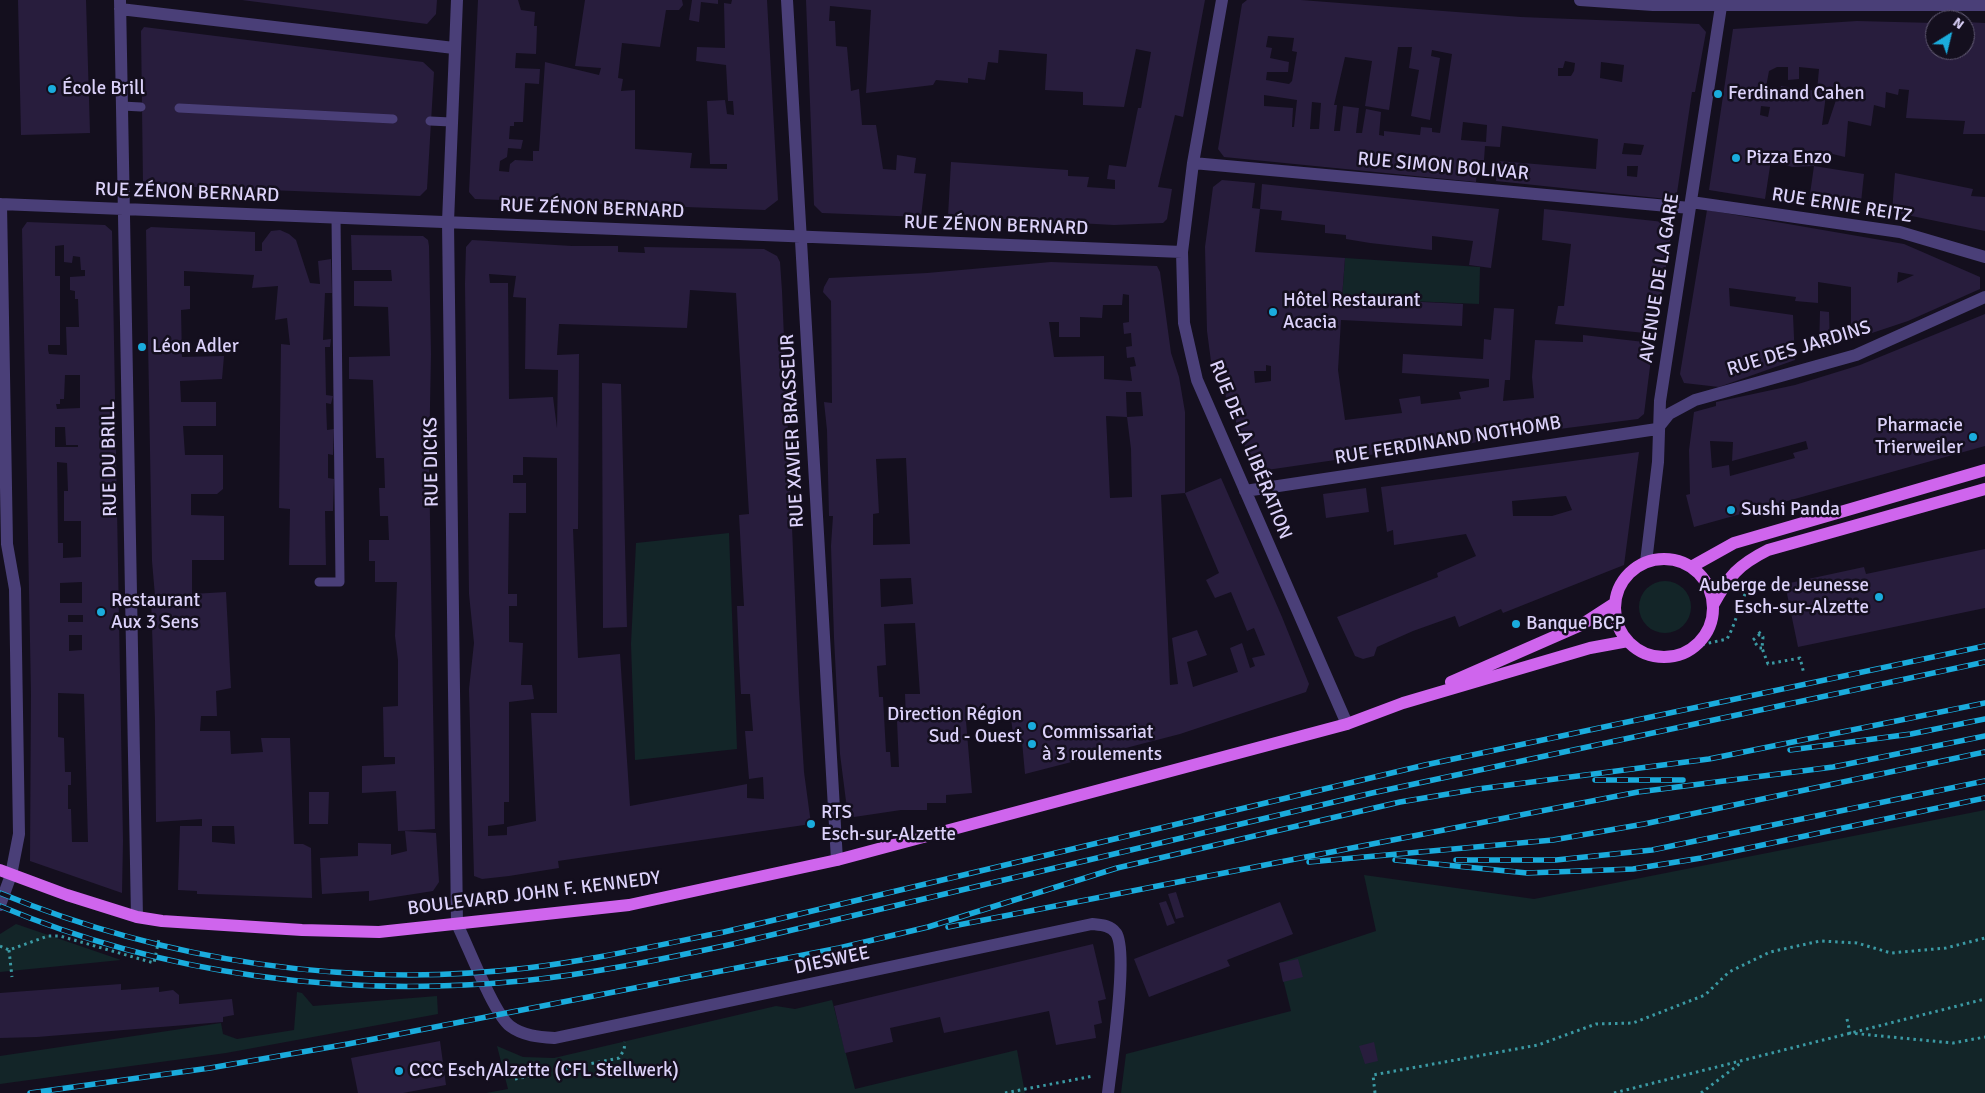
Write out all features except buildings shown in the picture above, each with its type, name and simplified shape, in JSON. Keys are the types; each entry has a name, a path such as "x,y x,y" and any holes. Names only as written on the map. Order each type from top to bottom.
{"main road":[{"path":"1691,567 1734,543 1985,470"},
{"path":"1713,605 1710,590 1702,577 1691,567 1676,561 1661,559 1646,562 1634,569 1625,578 1618,590 1615,603 1615,617 1620,630 1628,641 1640,651 1654,656 1668,657 1683,654 1696,646 1709,627 1713,605 1728,578 1744,562 1768,550 1985,489"},
{"name":"BOULEVARD JOHN F. KENNEDY","path":"6,873 137,917 162,921 302,930 379,932 629,905 837,860 1347,724 1403,703 1581,625 1615,603"},
{"name":"BOULEVARD JOHN F. KENNEDY","path":"1403,703 1590,648 1628,641"}],"street":[{"name":"RUE DICKS","path":"457,0 448,222 457,924"},
{"name":"RUE XAVIER BRASSEUR","path":"787,0 837,860"},
{"name":"RUE DE LA LIBÉRATION","path":"1222,0 1193,163 1182,252 1184,323 1197,380 1347,724"},
{"path":"1580,0 1653,5 1721,2 1985,5"},
{"name":"AVENUE DE LA GARE","path":"1646,562 1658,462 1657,429 1721,2"},
{"path":"120,5 454,48"},
{"name":"RUE DU BRILL","path":"120,5 137,917"},
{"name":"RUE SIMON BOLIVAR","path":"1193,163 1690,205"},
{"path":"0,204 7,544 15,589 19,834 6,873 0,905"},
{"name":"RUE ZÉNON BERNARD","path":"0,204 1182,252"},
{"name":"RUE ERNIE REITZ","path":"1690,205 1900,232 1985,258"},
{"name":"RUE DES JARDINS","path":"1657,429 1669,414 1695,400 1856,355 1985,297"},
{"name":"RUE FERDINAND NOTHOMB","path":"1245,491 1657,429"},
{"name":"DIESWEE","path":"457,924 498,1010 510,1026 531,1036 554,1038 1092,924 1105,925 1116,934 1120,947 1120,994 1108,1093"}],"lane":[{"path":"122,106 141,107"},
{"path":"179,108 393,119"},
{"path":"430,121 451,122"},
{"path":"319,582 340,582 336,218"}],"path":[{"path":"1696,646 1727,638 1733,629 1738,607 1748,587"},
{"path":"1762,648 1754,644 1754,640 1759,636 1758,631 1763,637 1762,648 1768,664 1800,658 1804,674"},
{"path":"0,946 9,950 48,936 60,936 154,963 162,921"},
{"path":"1375,1093 1373,1075 1538,1045 1596,1024 1633,1022 1704,995 1729,972 1770,952 1820,941 1857,943 1891,953 1946,948 1985,938"},
{"path":"9,950 12,977"},
{"path":"1614,1093 1985,999"},
{"path":"1847,1019 1850,1033"},
{"path":"514,1079 619,1058 624,1050 625,1042 621,1025"},
{"path":"1850,1033 1953,1043 1985,1038"},
{"path":"1701,1093 1745,1060"},
{"path":"1005,1093 1110,1073"}],"shaded area":[{"path":"1345,258 1480,267 1479,304 1342,298"},
{"path":"729,533 737,749 635,760 631,644 636,543"},
{"path":"1665,581 1675,583 1683,589 1689,597 1691,607 1689,617 1683,625 1675,631 1665,633 1655,631 1647,625 1641,617 1639,607 1641,597 1647,589 1655,583"},
{"path":"1985,810 1985,1093 1121,1093 1126,1054 1291,1011 1279,963 1376,931 1364,875 1534,899"},
{"path":"16,924 121,960 0,972 0,934"},
{"path":"297,992 302,993 313,1006 437,996 438,1014 226,1053 0,1084 0,1056 221,1023 223,1034 237,1039 294,1030"},
{"path":"832,1000 855,1089 1017,1050 1025,1093 486,1093 508,1089 497,1046 523,1057 554,1058 776,1006 795,1009"}],"railway":[{"path":"0,893 63,917 127,936 192,952 259,964 393,975 460,974 552,965 724,932 1425,765 1985,646"},
{"path":"0,906 62,930 126,949 190,965 256,976 322,983 388,986 455,985 548,978 627,966 733,944 1372,793 1985,662"},
{"path":"30,1093 210,1068 348,1044 839,948 928,927 1117,868 1400,802 1478,789 1709,759 1985,703"},
{"path":"1790,750 1911,734 1985,719"},
{"path":"948,927 1638,792 1833,767 1985,736"},
{"path":"1309,862 1553,840 1644,824 1985,752"},
{"path":"1595,780 1683,780"},
{"path":"1456,860 1556,860 1652,850 1985,781"},
{"path":"1395,860 1527,873 1633,869 1701,858 1985,798"}],"place":[{"name":"École Brill","path":"52,89"},
{"name":"Ferdinand Cahen","path":"1718,94"},
{"name":"Pizza Enzo","path":"1736,158"},
{"name":"Hôtel Restaurant Acacia","path":"1273,312"},
{"name":"Léon Adler","path":"142,347"},
{"name":"Pharmacie Trierweiler","path":"1973,437"},
{"name":"Sushi Panda","path":"1731,510"},
{"name":"Auberge de Jeunesse Esch-sur-Alzette","path":"1879,597"},
{"name":"Restaurant Aux 3 Sens","path":"101,612"},
{"name":"Banque BCP","path":"1516,624"},
{"name":"Direction Région Sud - Ouest","path":"1032,726"},
{"name":"Commissariat à 3 roulements","path":"1032,744"},
{"name":"RTS Esch-sur-Alzette","path":"811,824"},
{"name":"CCC Esch/Alzette (CFL Stellwerk)","path":"399,1071"}]}
